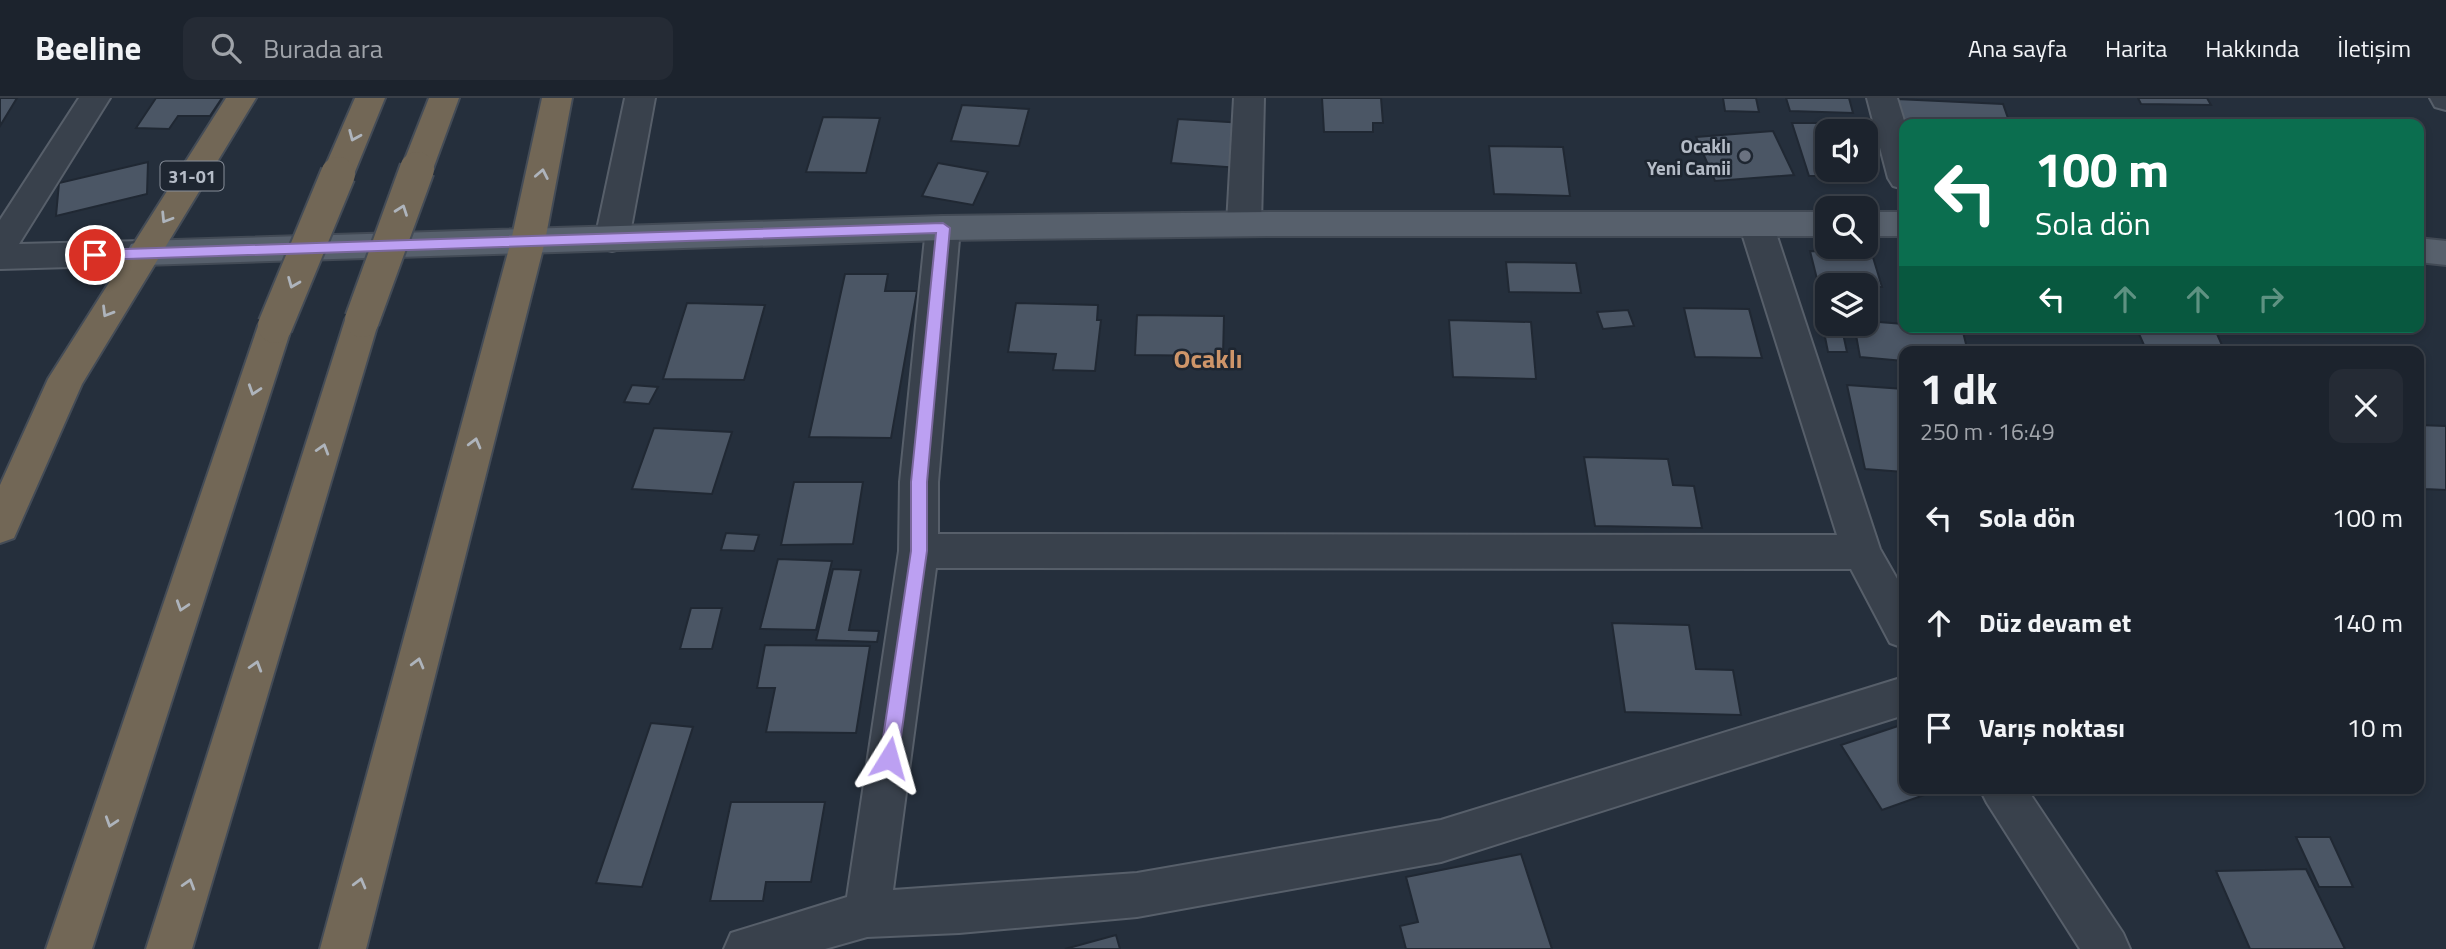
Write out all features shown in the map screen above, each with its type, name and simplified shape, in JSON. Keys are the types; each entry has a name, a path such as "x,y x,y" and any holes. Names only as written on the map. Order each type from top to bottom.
{"highway":[{"name":"31-01","path":"143,253 242,98"},
{"path":"69,949 275,326 370,98"},
{"path":"169,949 362,320 444,98"},
{"path":"343,949 528,241 557,98"},
{"path":"0,527 66,379 143,253"}],"main road":[{"path":"143,253 943,228 1244,224 1815,224"},
{"path":"1878,224 1899,224"},
{"path":"2424,251 2446,253"}],"street":[{"path":"0,247 95,98"},
{"path":"612,239 640,98"},
{"path":"1244,224 1249,98"},
{"path":"1882,98 1899,160"},
{"path":"1756,224 1862,552 1899,622"},
{"path":"867,914 919,551 919,482 943,228"},
{"path":"0,257 143,253"},
{"path":"919,551 1862,552"},
{"path":"747,949 867,914 959,910 1137,895 1441,841 1899,698"},
{"path":"2005,794 2107,949"}],"building":[{"path":"0,98 17,98 0,126"},
{"path":"156,98 222,98 210,116 178,116 169,129 136,128"},
{"path":"1322,98 1381,98 1383,123 1373,123 1373,132 1324,132"},
{"path":"1723,98 1756,98 1759,112 1725,111"},
{"path":"1786,98 1849,98 1853,113 1790,111"},
{"path":"2138,98 2207,98 2211,105 2141,104"},
{"path":"1896,99 2003,104 2008,119 1902,119"},
{"path":"962,105 1029,109 1019,146 951,141"},
{"path":"823,117 880,118 866,173 806,172"},
{"path":"1178,119 1245,123 1240,168 1171,163"},
{"path":"1792,123 1815,123 1815,176 1809,176"},
{"name":"Ocaklı Yeni Camii","path":"1773,131 1794,175 1715,181 1696,137"},
{"path":"1489,146 1563,147 1570,196 1494,194"},
{"path":"148,162 147,194 56,216 59,183"},
{"path":"938,163 988,172 973,205 922,196"},
{"path":"1810,251 1815,251 1815,259 1874,259 1878,273 1816,273"},
{"path":"1506,262 1576,263 1581,293 1509,292"},
{"path":"845,274 888,274 885,291 917,291 891,438 809,437"},
{"path":"687,303 765,305 744,380 663,379"},
{"path":"1016,303 1098,305 1097,320 1101,320 1095,371 1053,370 1056,354 1008,352"},
{"path":"1684,308 1749,309 1762,358 1695,357"},
{"path":"1628,310 1634,326 1603,329 1597,312"},
{"path":"1137,315 1224,316 1223,356 1135,355"},
{"path":"1449,320 1531,322 1536,379 1453,377"},
{"path":"1878,322 1899,324 1899,333 1963,333 1966,346 1899,346 1899,361 1860,357 1856,336 1878,336"},
{"path":"2139,333 2217,333 2222,346 2144,346"},
{"path":"1825,336 1844,336 1847,352 1828,352"},
{"path":"632,385 658,387 649,404 624,402"},
{"path":"1847,385 1899,389 1899,472 1865,469"},
{"path":"2424,425 2446,426 2446,490 2424,489"},
{"path":"654,428 732,432 712,494 632,489"},
{"path":"1584,457 1668,459 1673,485 1694,486 1702,528 1595,526"},
{"path":"794,482 863,482 853,544 781,545"},
{"path":"726,533 759,535 754,551 721,550"},
{"path":"778,559 832,561 816,630 760,629"},
{"path":"833,569 861,570 849,630 879,631 877,642 816,640"},
{"path":"691,608 722,608 712,649 680,649"},
{"path":"1612,623 1689,625 1696,669 1733,670 1741,715 1625,712"},
{"path":"765,645 870,646 856,733 766,732 775,688 757,688"},
{"path":"651,723 693,727 642,887 596,883"},
{"path":"1899,726 1899,794 1927,794 1882,810 1841,745"},
{"path":"731,802 825,802 811,882 766,882 763,901 710,901"},
{"path":"2296,837 2330,837 2353,887 2319,887"},
{"path":"1521,854 1552,949 1406,949 1400,926 1418,922 1406,877"},
{"path":"2306,869 2345,949 2250,949 2216,871"},
{"path":"1116,935 1120,949 1065,949"}],"place":[{"name":"Ocaklı Yeni Camii","path":"1745,156"}],"district":[{"name":"Ocaklı","path":"1208,358"}],"route":[{"path":"95,255 943,228 919,482 919,551 889,758"}]}
